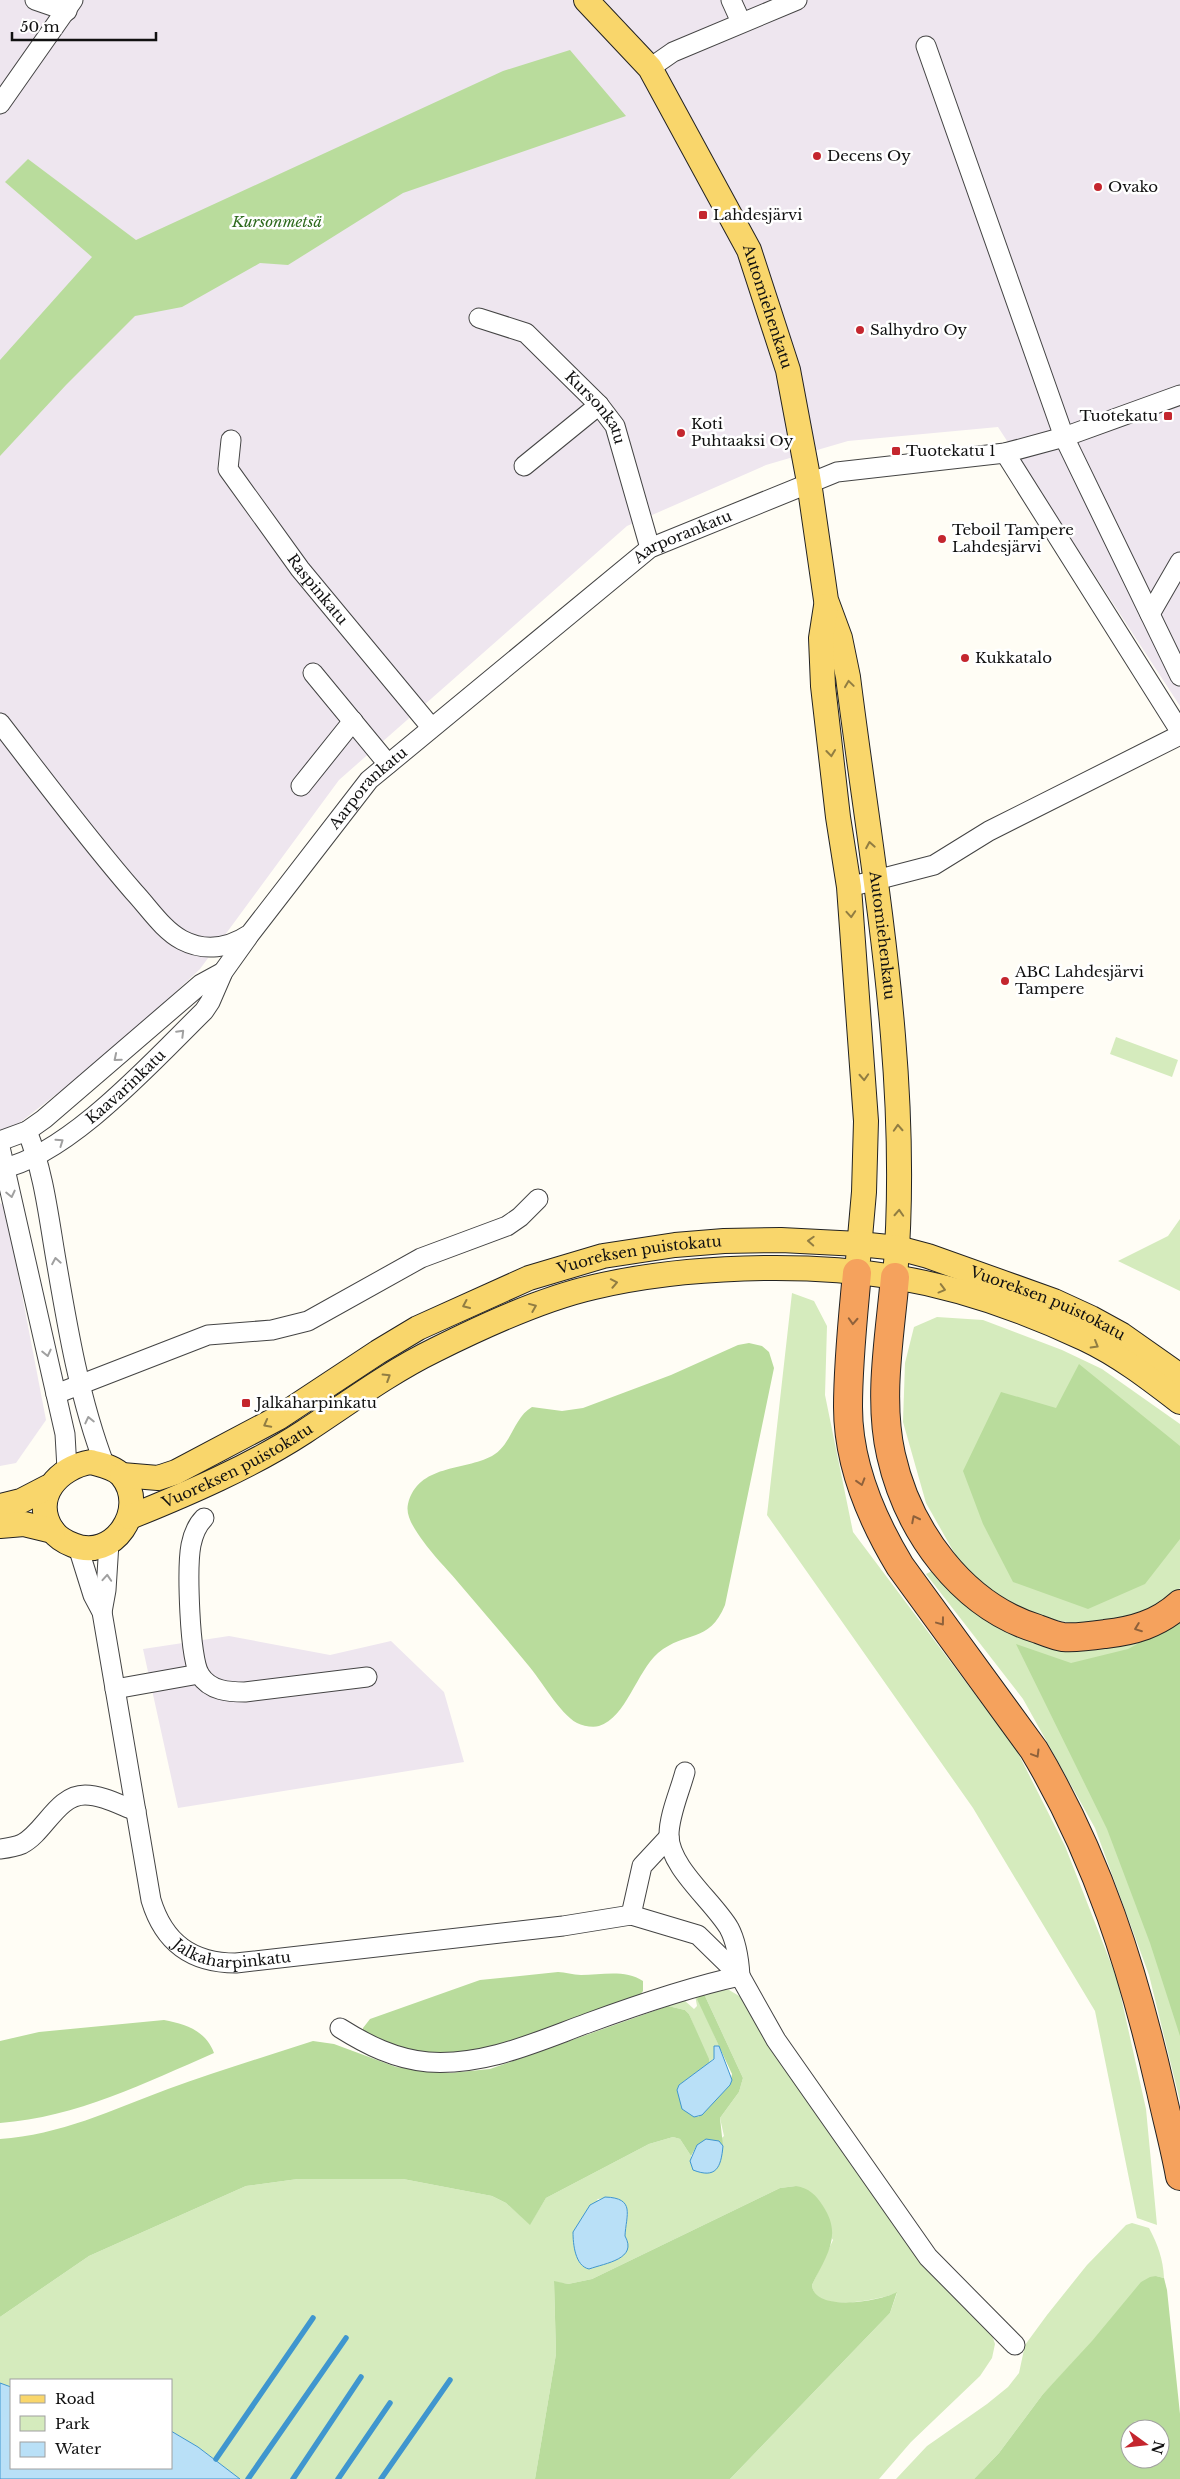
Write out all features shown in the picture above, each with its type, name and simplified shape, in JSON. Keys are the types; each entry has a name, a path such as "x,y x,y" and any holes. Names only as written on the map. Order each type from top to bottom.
{"highway":[{"path":"857,1273 848,1408 851,1443 866,1500 880,1533 900,1566 1034,1750 1085,1848 1117,1926 1144,2014 1180,2176"},
{"path":"895,1277 885,1398 890,1454 900,1485 925,1537 956,1578 990,1607 1024,1625 1062,1637 1093,1636 1130,1631 1156,1621 1180,1604"}],"main road":[{"name":"Automiehenkatu","path":"586,0 650,68 750,250 788,370 809,482 826,600 840,638 848,676 865,812 876,881 894,1038 900,1177 898,1248 895,1277"},
{"name":"Automiehenkatu","path":"826,600 822,638 823,686 838,817 849,887 866,1121 864,1192 857,1273"},
{"name":"Vuoreksen puistokatu","path":"113,1470 158,1478 176,1472 278,1418 418,1328 481,1299 560,1268 603,1256 638,1250 714,1242 781,1240 859,1244 898,1248 928,1256 1061,1304 1122,1335 1180,1376"},
{"name":"Vuoreksen puistokatu","path":"130,1517 232,1471 280,1446 393,1373 472,1332 567,1294 642,1278 683,1273 779,1269 857,1273 895,1277 978,1298 1086,1340 1118,1358 1180,1402"},
{"path":"0,1506 21,1501 48,1487 67,1469 91,1462 113,1470 129,1490 131,1502 130,1517 123,1531 108,1543 95,1549 78,1547 65,1542 53,1531 46,1518 48,1487"},
{"path":"0,1526 24,1524 53,1531"}],"street":[{"path":"0,104 70,5 35,0"},
{"path":"731,0 741,22"},
{"path":"650,68 673,52 797,0"},
{"path":"926,46 1064,437 1180,676"},
{"name":"Kursonkatu","path":"479,318 526,333 599,405 614,426 650,548"},
{"path":"809,482 837,472 1005,453 1064,437 1180,395"},
{"path":"524,466 599,405"},
{"name":"Raspinkatu","path":"231,440 228,469 300,570 431,727"},
{"path":"1005,453 1180,731"},
{"name":"Aarporankatu","path":"0,723 92,844 174,935 195,945 213,947 232,944 250,934 369,780 650,548 809,482"},
{"path":"1150,614 1180,562"},
{"path":"313,673 388,764"},
{"path":"301,786 352,720"},
{"path":"849,887 934,865 989,831 1180,735"},
{"name":"Kaavarinkatu","path":"2,1168 36,1156 60,1142 143,1071 204,1011 223,972 250,934"},
{"name":"Kaavarinkatu","path":"0,1141 27,1131 56,1110 201,984 223,972"},
{"path":"27,1131 36,1156 81,1386 92,1431 113,1470"},
{"path":"0,1147 2,1168 65,1434 67,1469"},
{"path":"56,1394 81,1386 208,1335 279,1328 308,1321 421,1258 507,1226 520,1217 538,1199"},
{"path":"204,1518 195,1532 189,1560 192,1637 199,1674 215,1688 227,1692 245,1692 367,1677"},
{"name":"Jalkaharpinkatu","path":"102,1612 106,1590 108,1543"},
{"name":"Jalkaharpinkatu","path":"78,1547 93,1595 102,1612 151,1900 159,1922 169,1936 184,1950 215,1962 236,1963 563,1926 631,1915"},
{"path":"115,1689 199,1674"},
{"path":"686,1772 669,1837 642,1866 631,1915 698,1934 740,1976 776,2040 928,2257 1016,2345"},
{"path":"0,1849 12,1847 30,1838 66,1801 74,1797 92,1795 136,1811"},
{"path":"669,1837 674,1853 686,1873 711,1902 728,1928 738,1953 740,1976"},
{"path":"340,2028 372,2047 415,2060 441,2062 477,2060 500,2055 607,2016 740,1976"}],"shaded area":[{"path":"0,0 1180,0 1180,706 998,427 848,441 766,465 627,526 339,780 200,969 116,1048 5,1134 0,1135"},
{"path":"0,1203 5,1206 46,1420 16,1463 0,1466"},
{"path":"229,1636 330,1655 391,1641 444,1692 464,1762 178,1808 143,1649"}],"green space":[{"name":"Kursonmetsä","path":"570,50 626,116 403,193 288,265 260,263 182,307 135,316 66,385 0,456 0,360 92,257 5,182 28,159 136,240 503,71"},
{"path":"1116,1037 1178,1060 1172,1077 1110,1054"},
{"path":"1180,1219 1180,1291 1118,1261 1168,1236"},
{"path":"792,1293 814,1301 827,1326 825,1395 853,1532 1016,1749 1065,1846 1117,1979 1146,2109 1157,2225 1137,2218 1095,2011 973,1808 767,1515"},
{"path":"937,1317 983,1320 1062,1350 1102,1369 1180,1424 1180,1588 1167,1601 1130,1617 1077,1624 1040,1617 993,1595 960,1563 926,1503 903,1422 905,1363 914,1327"},
{"path":"749,1343 762,1346 769,1352 774,1368 725,1605 712,1626 696,1635 668,1646 658,1653 644,1671 617,1714 599,1726 585,1726 577,1723 557,1704 528,1665 420,1537 412,1524 407,1509 413,1491 421,1482 432,1475 492,1456 504,1445 521,1418 532,1407 562,1411 583,1408 671,1375 738,1345"},
{"path":"1079,1364 1180,1446 1180,1539 1145,1584 1088,1609 1013,1582 983,1524 963,1471 1001,1392 1056,1408"},
{"path":"934,1570 972,1609 1018,1637 1067,1652 1130,1642 1180,1614 1180,2101 1149,1975 1095,1828 1023,1699 926,1574"},
{"path":"1180,1621 1180,2036 1150,1943 1107,1829 1016,1644 1071,1663 1128,1649"},
{"path":"558,1972 581,1975 629,1975 643,1981 643,1991 640,1995 489,2051 421,2056 363,2034 363,2028 370,2019 480,1980"},
{"path":"712,1989 729,1990 746,2000 990,2329 995,2344 992,2358 980,2376 911,2442 879,2479 730,2479 890,2313 897,2293 863,2301 849,2302 824,2300 816,2294 812,2285 833,2240 796,2186 780,2188 592,2279 568,2284 554,2282 556,2354 535,2479 240,2479 198,2447 172,2432 172,2379 10,2379 10,2387 0,2383 0,2317 89,2256 246,2186 298,2179 403,2179 492,2196 506,2203 530,2224 546,2198 649,2144 673,2137 680,2139 691,2156 691,2166 724,2136 720,2118 739,2092 743,2078 705,1996 698,1999 719,2046 714,2046 715,2057 709,2063 689,2014 685,2010 668,2006 684,2000 694,2009 697,2006 695,1995","holes":["614,2198 625,2205 628,2214 625,2236 629,2243 597,2199"]},
{"path":"702,1995 705,1996 743,2078 739,2092 720,2118 723,2146 721,2144 697,2145 691,2156 680,2139 673,2137 649,2144 546,2198 530,2225 506,2203 492,2196 403,2179 298,2179 246,2186 89,2256 0,2317 0,2139 22,2137 65,2127 168,2089 313,2041 334,2044 396,2067 450,2073 490,2069 668,2006 685,2010 689,2014 709,2059 709,2063 679,2085 677,2090 698,2117 730,2085 732,2074 697,1999"},
{"path":"164,2020 187,2026 194,2030 206,2039 214,2053 136,2087 83,2106 28,2120 0,2123 0,2041 39,2032"},
{"path":"796,2186 808,2190 818,2199 829,2217 832,2227 832,2237 827,2255 812,2285 816,2294 824,2299 836,2302 849,2302 877,2299 897,2292 890,2313 730,2479 535,2479 556,2354 554,2281 568,2284 592,2279 780,2188"},
{"path":"1132,2223 1149,2228 1160,2252 1164,2278 1156,2276 1043,2394 999,2453 974,2479 896,2479 927,2446 1008,2387 1019,2373 1025,2345 1047,2315 1087,2265 1126,2225"},
{"path":"1150,2277 1164,2278 1167,2290 1180,2414 1180,2479 974,2479 999,2453 1043,2394 1092,2341 1141,2282"}],"water":[{"path":"714,2046 719,2046 732,2080 730,2085 702,2115 694,2117 682,2109 677,2090 679,2085 714,2059"},
{"path":"706,2139 719,2141 723,2146 719,2166 716,2170 707,2173 693,2170 690,2161 697,2145"},
{"path":"605,2197 615,2198 625,2204 627,2209 625,2236 628,2244 627,2250 618,2259 589,2269 584,2267 578,2259 574,2248 573,2232 590,2205"},
{"path":"0,2383 10,2387 10,2469 172,2469 172,2432 198,2447 240,2479 0,2479"}],"waterway":[{"path":"216,2459 313,2318"},
{"path":"248,2479 346,2338"},
{"path":"293,2479 361,2377"},
{"path":"381,2479 450,2380"},
{"path":"338,2479 390,2403"}],"place":[{"name":"Decens Oy","path":"817,156"},
{"name":"Ovako","path":"1098,187"},
{"name":"Lahdesjärvi","path":"703,215"},
{"name":"Salhydro Oy","path":"860,330"},
{"name":"Tuotekatu","path":"1168,416"},
{"name":"Koti Puhtaaksi Oy","path":"681,433"},
{"name":"Tuotekatu 1","path":"896,451"},
{"name":"Teboil Tampere Lahdesjärvi","path":"942,539"},
{"name":"Kukkatalo","path":"965,658"},
{"name":"ABC Lahdesjärvi Tampere","path":"1005,981"},
{"name":"Jalkaharpinkatu","path":"246,1403"}]}
